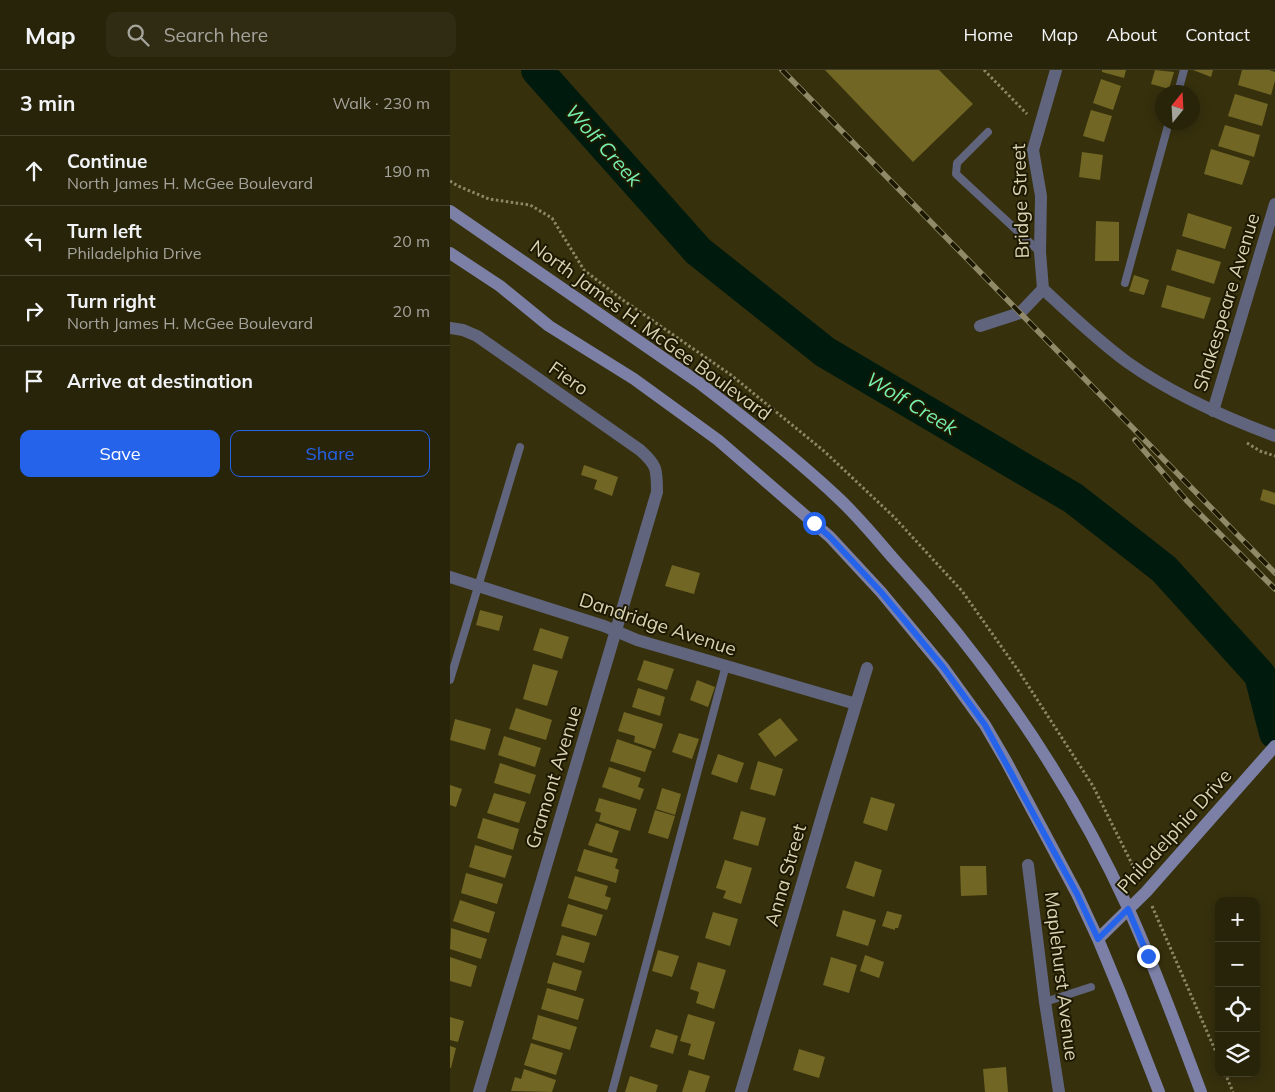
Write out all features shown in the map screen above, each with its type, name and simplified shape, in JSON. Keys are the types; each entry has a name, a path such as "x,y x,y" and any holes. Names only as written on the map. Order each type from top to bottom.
{"main road":[{"name":"North James H. McGee Boulevard","path":"450,211 698,382 786,453 837,496 949,622 999,687 1046,759 1090,834 1128,909 1201,1092"},
{"path":"450,253 500,286 549,326 634,379 718,440 830,537 881,592 937,660 985,725 1077,894 1120,992 1159,1092"},
{"name":"Philadelphia Drive","path":"1098,939 1146,892 1275,746"}],"street":[{"name":"Bridge Street","path":"1043,289 1040,252 1041,196 1032,150 1056,70"},
{"name":"Shakespeare Avenue","path":"1213,411 1275,204"},
{"path":"980,326 1020,313 1043,289 1098,339 1128,363 1165,386 1213,411 1275,436"},
{"name":"Fiero","path":"450,328 463,330 477,336 640,450 653,462 656,472"},
{"name":"Gramont Avenue","path":"479,1092 657,492 656,472"},
{"name":"Dandridge Avenue","path":"450,577 604,626 637,640 856,704"},
{"name":"Anna Street","path":"741,1092 867,668"},
{"name":"Maplehurst Avenue","path":"1028,865 1058,1092"}],"lane":[{"path":"1180,85 1184,70"},
{"path":"1125,283 1168,130"},
{"path":"988,132 957,163 956,174 1040,252"},
{"path":"450,680 520,447"},
{"path":"612,1092 726,666"},
{"path":"1045,1002 1091,987"}],"path":[{"path":"984,70 1027,114 1026,123"},
{"path":"1243,440 1260,451 1275,456"},
{"path":"1227,1077 1233,1092"}],"building":[{"path":"825,70 939,70 973,104 913,162"},
{"path":"1102,70 1126,70 1124,78 1102,72"},
{"path":"1155,70 1174,72 1170,85 1151,84"},
{"path":"1193,70 1213,70 1211,77"},
{"path":"1242,70 1269,70 1275,72 1275,81 1271,95 1238,85"},
{"path":"1101,79 1121,86 1113,110 1093,103"},
{"path":"1235,94 1268,104 1262,126 1228,116"},
{"path":"1091,110 1112,116 1104,142 1083,136"},
{"path":"1225,125 1260,135 1254,157 1218,146"},
{"path":"1211,149 1250,161 1242,185 1204,174"},
{"path":"1082,152 1103,155 1100,180 1079,177"},
{"path":"1188,213 1232,227 1225,249 1182,236"},
{"path":"1096,221 1119,222 1119,261 1095,261"},
{"path":"1177,249 1221,262 1214,284 1171,270"},
{"path":"1134,275 1149,280 1144,295 1129,291"},
{"path":"1167,285 1211,298 1204,319 1161,307"},
{"path":"584,465 618,477 612,496 594,489 597,480 581,475"},
{"path":"1263,489 1275,493 1275,505 1260,500"},
{"path":"672,565 700,573 694,594 665,586"},
{"path":"480,610 503,616 499,631 476,625"},
{"path":"540,628 569,637 562,659 533,650"},
{"path":"644,660 674,669 667,690 637,680"},
{"path":"533,664 558,671 547,706 523,699"},
{"path":"697,680 715,687 708,707 690,700"},
{"path":"638,688 665,697 660,716 632,707"},
{"path":"516,708 552,720 546,740 509,729"},
{"path":"624,712 663,724 655,749 634,742 635,736 618,731"},
{"path":"780,718 798,740 775,757 758,734"},
{"path":"455,719 491,729 485,750 450,740"},
{"path":"679,733 699,739 692,759 672,752"},
{"path":"504,736 541,748 535,767 498,755"},
{"path":"617,739 652,751 645,772 610,761"},
{"path":"718,754 744,763 737,783 711,774"},
{"path":"758,761 783,769 775,796 750,789"},
{"path":"500,763 536,775 530,794 494,783"},
{"path":"609,767 641,778 638,787 644,789 640,800 602,787"},
{"path":"450,785 462,789 456,807 450,805"},
{"path":"662,788 681,794 675,815 656,809"},
{"path":"494,793 526,802 519,823 487,813"},
{"path":"871,797 895,804 887,831 863,823"},
{"path":"599,798 637,809 630,831 599,821 601,813 595,811"},
{"path":"655,810 675,816 668,839 648,833"},
{"path":"741,811 766,818 758,846 733,839"},
{"path":"483,818 519,829 513,850 477,838"},
{"path":"596,823 619,831 612,853 588,845"},
{"path":"475,845 512,856 505,878 469,867"},
{"path":"584,849 618,859 615,868 619,870 616,883 577,871"},
{"path":"725,860 752,868 741,904 723,898 726,891 716,888"},
{"path":"855,861 882,870 874,897 846,888"},
{"path":"960,866 986,866 987,895 961,896"},
{"path":"466,873 503,884 497,904 461,893"},
{"path":"575,876 608,886 605,896 611,898 607,910 568,898"},
{"path":"460,900 495,912 489,933 453,921"},
{"path":"568,904 603,915 596,936 561,926"},
{"path":"843,910 876,920 868,946 836,936"},
{"path":"887,911 902,915 898,928 895,928 895,930 882,926"},
{"path":"713,912 738,919 730,946 705,938"},
{"path":"451,928 487,939 481,959 450,949"},
{"path":"562,935 590,943 584,963 556,955"},
{"path":"658,950 679,956 672,977 652,971"},
{"path":"865,955 884,962 879,978 860,971"},
{"path":"450,957 477,966 471,987 450,981"},
{"path":"831,957 857,965 849,993 823,985"},
{"path":"553,962 582,971 576,991 547,983"},
{"path":"698,962 726,970 714,1009 696,1003 699,992 690,989"},
{"path":"547,988 584,999 578,1020 541,1009"},
{"path":"688,1014 715,1022 704,1060 688,1055 691,1044 680,1041"},
{"path":"538,1015 577,1027 570,1050 532,1039"},
{"path":"450,1017 464,1021 458,1042 450,1040"},
{"path":"656,1029 678,1036 673,1054 650,1047"},
{"path":"531,1043 563,1053 556,1075 524,1065"},
{"path":"450,1046 456,1048 451,1068 450,1068"},
{"path":"799,1049 825,1057 819,1078 793,1070"},
{"path":"1006,1067 1008,1092 985,1092 983,1069"},
{"path":"524,1069 556,1080 552,1092 511,1091 515,1077 521,1079"},
{"path":"689,1070 710,1076 705,1092 682,1092"},
{"path":"630,1076 658,1085 656,1092 625,1092"}],"waterway":[{"name":"Wolf Creek","path":"537,70 698,251 825,352 1073,498 1164,569 1260,675 1275,733"}],"railway":[{"path":"782,70 1275,573"},
{"path":"1135,440 1187,501 1275,589"}],"route":[{"path":"814,523 830,537 881,592 943,667 985,725 1077,894 1098,939 1128,909 1148,956"}]}
